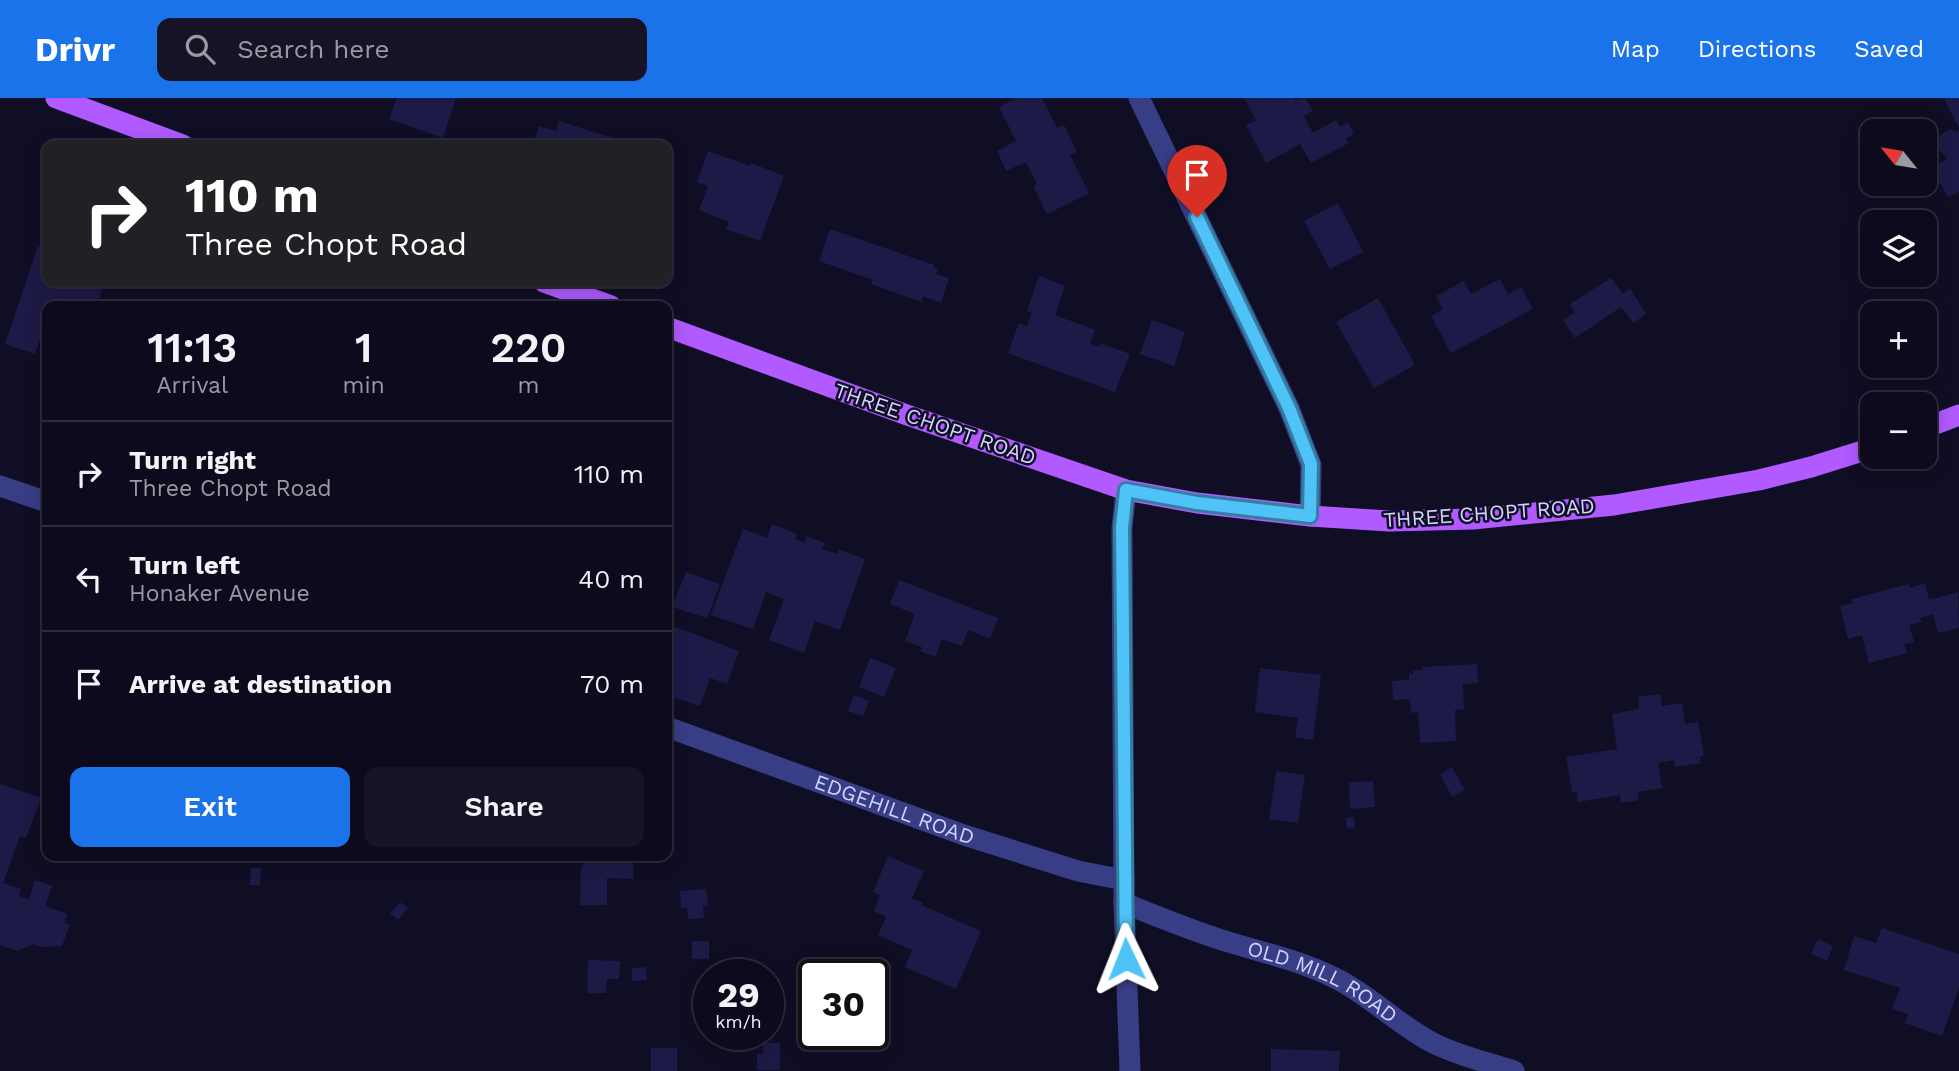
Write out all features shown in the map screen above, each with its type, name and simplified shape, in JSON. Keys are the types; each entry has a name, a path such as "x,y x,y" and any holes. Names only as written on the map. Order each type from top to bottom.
{"main road":[{"path":"57,98 170,140"},
{"path":"558,287 597,301"},
{"name":"THREE CHOPT ROAD","path":"672,329 907,415 1126,490 1197,503 1310,516 1389,522 1473,519 1614,505 1759,480 1860,452"},
{"path":"1937,423 1959,415"}],"street":[{"path":"1139,98 1289,408 1311,464 1310,516"},
{"path":"0,486 42,500"},
{"path":"1126,490 1122,528 1124,903 1130,1071"},
{"name":"EDGEHILL ROAD","path":"672,729 964,835 1078,871 1124,880"},
{"name":"OLD MILL ROAD","path":"1124,903 1220,939 1311,967 1338,979 1432,1042 1468,1057 1514,1071"}],"building":[{"path":"397,98 456,98 443,138 389,119"},
{"path":"1017,98 1042,98 1057,128 1064,125 1077,152 1070,155 1089,193 1047,214 1033,186 1037,184 1026,162 1006,171 997,151 1016,141 999,107"},
{"path":"1244,98 1305,98 1313,111 1304,116 1313,133 1336,120 1340,127 1348,122 1354,134 1346,138 1349,143 1311,163 1300,144 1266,163 1246,125 1256,120"},
{"path":"1959,98 1959,128 1944,99"},
{"path":"559,121 619,140 535,140 539,126 556,131"},
{"path":"1951,129 1955,132 1959,130 1959,192 1948,197 1937,178 1937,165 1947,159 1937,147 1937,137"},
{"path":"708,151 784,176 760,241 726,229 729,222 699,210 708,186 697,182"},
{"path":"1338,203 1363,252 1330,269 1304,221"},
{"path":"830,229 934,265 933,267 938,269 936,274 949,278 941,303 923,296 921,302 871,284 873,280 819,261"},
{"path":"38,246 42,247 42,287 103,287 98,301 42,301 42,334 35,354 5,344"},
{"path":"1039,276 1065,286 1055,315 1095,330 1090,343 1099,347 1100,343 1130,354 1115,392 1008,353 1019,323 1027,326 1032,312 1027,311"},
{"path":"1611,278 1623,294 1630,288 1646,314 1633,323 1621,307 1575,338 1563,320 1575,312 1570,304"},
{"path":"1500,279 1508,294 1521,287 1533,309 1451,353 1431,316 1443,309 1436,296 1464,281 1471,294"},
{"path":"1378,298 1415,365 1374,388 1336,322"},
{"path":"1152,320 1185,332 1174,366 1140,354"},
{"path":"772,524 797,534 795,539 804,543 807,536 825,543 822,549 837,554 838,549 865,559 840,630 815,621 804,653 769,640 784,599 766,592 753,629 711,615 743,529 767,538"},
{"path":"686,572 720,584 707,618 672,607"},
{"path":"899,580 998,618 990,639 968,630 962,646 942,639 935,657 920,651 922,647 905,641 915,614 890,604"},
{"path":"1925,583 1929,600 1958,592 1959,628 1938,633 1933,614 1920,618 1921,622 1909,625 1914,642 1904,644 1907,653 1869,663 1862,635 1848,639 1840,606 1853,603 1852,599 1908,584 1910,588"},
{"path":"673,626 739,651 727,684 710,678 700,706 672,697"},
{"path":"870,658 896,668 884,697 859,687"},
{"path":"1477,664 1478,683 1463,684 1464,709 1455,710 1456,741 1420,743 1418,712 1411,713 1410,699 1393,700 1392,681 1409,680 1409,674 1413,674 1413,670 1422,670 1422,667"},
{"path":"1260,668 1321,675 1313,740 1295,737 1298,718 1255,712"},
{"path":"1660,694 1662,706 1682,703 1685,724 1698,722 1704,756 1700,757 1701,763 1675,767 1674,760 1658,763 1662,788 1638,792 1639,800 1621,803 1620,795 1578,802 1577,792 1572,792 1566,757 1617,749 1612,714 1639,709 1638,697"},
{"path":"854,695 869,701 863,716 848,711"},
{"path":"1452,767 1465,790 1452,797 1440,774"},
{"path":"1276,771 1305,775 1298,823 1269,819"},
{"path":"1373,781 1375,807 1350,809 1349,782"},
{"path":"0,784 41,798 26,838 20,836 3,883 21,889 19,896 29,899 35,880 52,886 45,906 67,914 64,923 70,924 62,946 41,947 33,944 18,951 0,945"},
{"path":"1354,817 1355,828 1347,829 1346,818"},
{"path":"888,856 924,871 912,898 923,903 921,905 981,931 956,989 905,967 912,950 878,935 886,917 874,911 880,895 873,892"},
{"path":"583,861 634,861 633,879 607,878 607,905 580,905"},
{"path":"251,868 261,868 260,885 250,885"},
{"path":"706,889 708,906 703,906 704,918 688,919 687,908 681,908 680,891"},
{"path":"400,902 408,908 398,920 390,913"},
{"path":"1882,928 1959,954 1959,988 1942,1036 1905,1023 1908,1014 1892,1009 1900,988 1844,970 1854,936 1876,943"},
{"path":"1818,939 1833,946 1827,961 1811,954"},
{"path":"692,941 709,941 709,959 692,959"},
{"path":"588,960 620,961 619,979 607,979 606,993 587,993"},
{"path":"646,967 647,980 632,981 632,968"},
{"path":"651,1048 677,1048 677,1071 651,1071"},
{"path":"1271,1049 1340,1051 1339,1071 1271,1071"},
{"path":"763,1050 780,1050 780,1070 757,1070 757,1054 763,1054"}],"route":[{"path":"1126,959 1122,528 1126,490 1197,503 1310,516 1311,464 1289,408 1197,217"}]}
